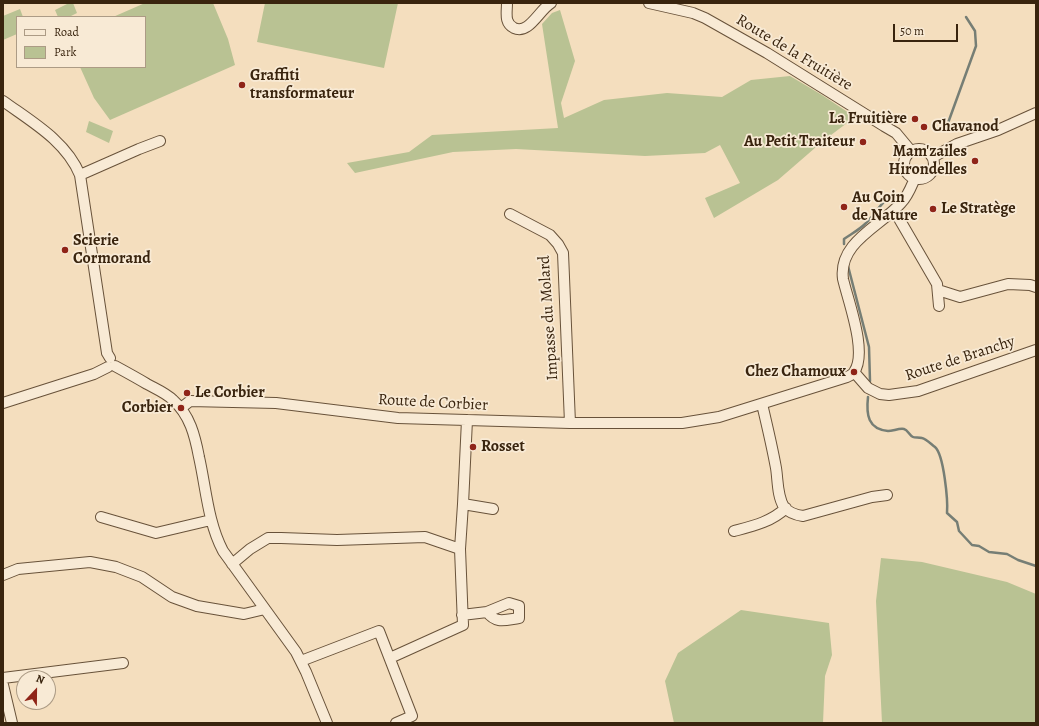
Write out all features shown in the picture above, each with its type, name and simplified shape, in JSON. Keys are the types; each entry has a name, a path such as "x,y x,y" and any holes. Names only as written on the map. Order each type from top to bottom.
{"street":[{"path":"515,3 507,8 506,18 510,26 518,30 524,29 532,24 542,10 551,3"},
{"name":"Route de la Fruitière","path":"649,3 694,13 715,23 767,53 896,133 912,151"},
{"path":"3,101 56,140 73,159 80,175 107,353 111,364 164,393 181,408 190,422 205,481 211,520 218,540 232,564 301,661 327,723"},
{"path":"933,157 957,144 1011,125 1036,113"},
{"path":"80,175 160,141"},
{"path":"918,149 925,150 933,157 934,169 926,178 915,178 906,171 904,165 907,155 912,151 918,149"},
{"path":"854,372 859,358 858,339 843,279 842,270 844,258 855,244 906,198 915,178"},
{"path":"894,210 937,284 939,306"},
{"name":"Impasse du Molard","path":"510,214 550,235 558,244 563,253 570,424"},
{"path":"938,290 960,297 1008,284 1030,285 1036,287"},
{"name":"Route de Branchy","path":"854,372 868,388 880,394 889,395 918,391 1036,350"},
{"path":"3,403 94,374 111,364"},
{"name":"Route de Corbier","path":"181,408 190,401 276,403 398,418 570,424 682,423 719,417 847,377 854,372"},
{"path":"762,404 770,436 780,494 786,508 791,513 803,516 872,497 887,495"},
{"path":"390,658 463,625 460,549 467,420"},
{"path":"463,504 493,509"},
{"path":"734,531 760,524 775,517 786,508"},
{"path":"101,517 156,533 211,520"},
{"path":"232,564 250,549 268,538 338,540 425,537 460,549"},
{"path":"3,574 18,569 90,562 116,567 142,577 172,598 197,606 244,614 265,609"},
{"path":"462,615 487,612"},
{"path":"301,661 379,631 412,716 396,723"},
{"path":"3,678 123,662"},
{"path":"3,686 12,723"}],"green space":[{"path":"69,3 73,3 77,13 71,16 58,16 55,10"},
{"path":"145,3 213,3 228,39 235,65 110,120 94,98 80,68 146,68 146,16 115,16"},
{"path":"265,3 398,3 384,68 257,42"},
{"path":"20,9 23,16 16,16 16,34 3,40 3,16"},
{"path":"560,10 575,61 561,103 564,118 604,100 667,93 722,97 751,80 790,76 855,117 823,141 778,180 714,218 705,198 740,183 720,145 705,153 645,156 516,149 453,152 355,173 347,163 409,152 432,135 558,128 542,24 552,13"},
{"path":"89,121 113,131 109,143 86,132"},
{"path":"881,558 922,562 1007,582 1036,594 1036,723 882,723 876,601"},
{"path":"741,610 829,623 832,655 825,676 823,723 674,723 665,681 678,653"}],"waterway":[{"path":"948,123 976,46 975,31 966,17"},
{"path":"844,244 844,239 865,224 886,200"},
{"path":"848,266 869,347 870,381"},
{"path":"868,397 868,415 872,424 876,427 881,430 888,431 900,429 907,430 913,437 927,440 935,447 941,459 943,468 947,499 947,513 957,522 959,531 972,545 979,546 989,552 1007,554 1018,560 1036,566"}],"place":[{"name":"Graffiti transformateur","path":"242,85"},
{"name":"La Fruitière","path":"915,119"},
{"name":"Chavanod","path":"924,127"},
{"name":"Au Petit Traiteur","path":"863,142"},
{"name":"Mam'zailes Hirondelles","path":"975,161"},
{"name":"Au Coin de Nature","path":"844,207"},
{"name":"Le Stratège","path":"933,209"},
{"name":"Scierie Cormorand","path":"65,250"},
{"name":"Chez Chamoux","path":"854,372"},
{"name":"Le Corbier","path":"187,393"},
{"name":"Corbier","path":"181,408"},
{"name":"Rosset","path":"473,447"}]}
